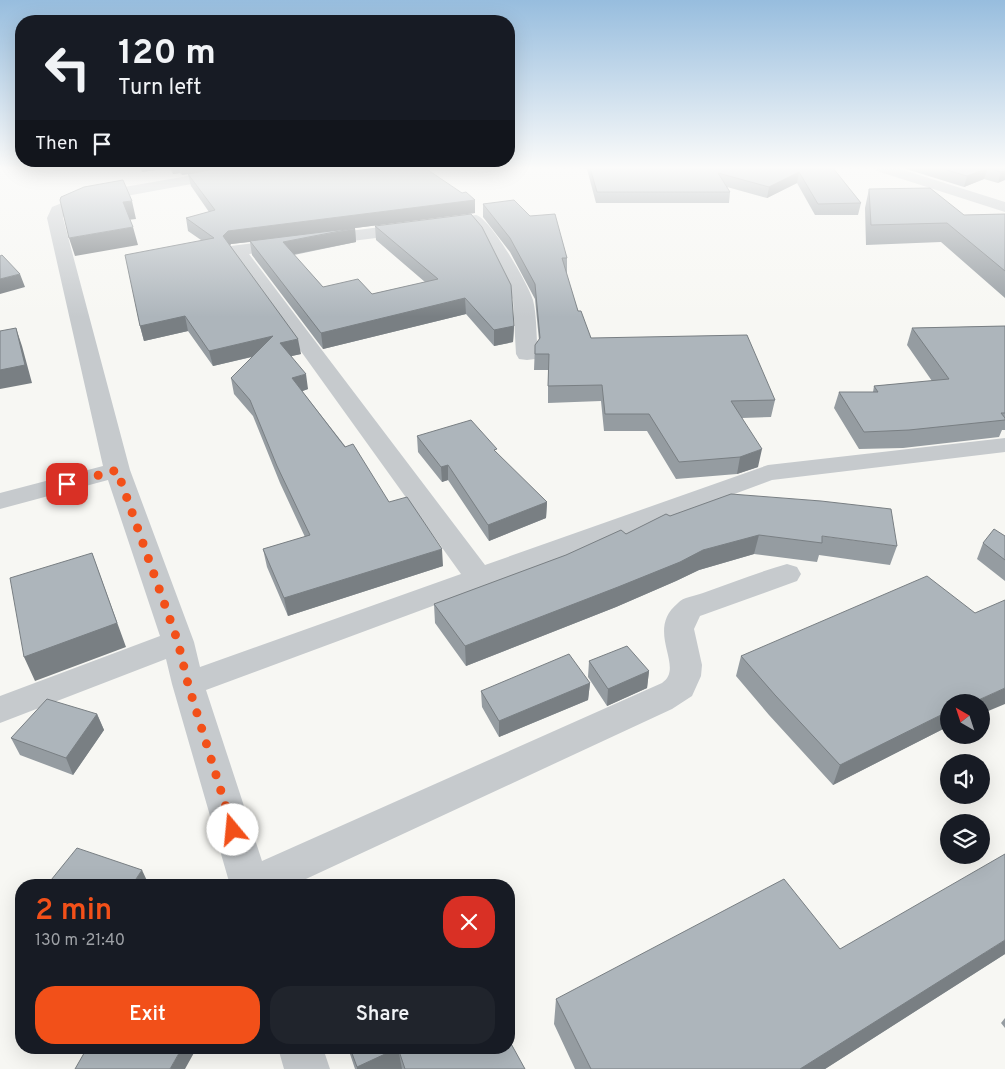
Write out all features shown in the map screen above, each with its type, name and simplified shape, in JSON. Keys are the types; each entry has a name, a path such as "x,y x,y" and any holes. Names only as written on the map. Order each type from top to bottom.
{"street":[{"path":"55,218 117,470 178,642 188,684 248,879"},
{"path":"480,579 237,250 476,220 492,239 523,300 527,354"},
{"path":"188,684 768,473 1005,446"},
{"path":"0,501 117,470"},
{"path":"263,879 660,700 679,688 685,675 686,657 677,632 680,618 689,609 787,574"},
{"path":"0,710 178,642"},
{"path":"303,1054 307,1069"}],"building":[{"path":"64,218 129,218 133,227 69,238"},
{"path":"186,218 332,218 228,231 223,236 298,339 280,343 306,374 292,378 345,447 353,444 389,502 407,497 442,549 284,598 263,549 310,535 277,466 250,400 231,378 273,336 209,351 185,316 140,326 125,255 214,238"},
{"path":"440,218 474,218 482,227 511,285 514,326 494,330 465,298 321,333 250,241 355,228 283,242 323,287 358,279 372,294 438,279 375,226"},
{"path":"494,218 556,218 567,258 562,258 578,311 581,311 591,338 747,335 775,400 731,401 762,449 740,457 679,462 649,414 605,414 602,385 548,386 549,354 535,354 535,345 540,338 535,284 510,238"},
{"path":"871,218 1005,218 1005,271 947,223 871,225"},
{"path":"2,255 20,274 0,279 0,256"},
{"path":"1005,326 1005,413 1001,413 1005,420 909,430 864,432 839,392 878,392 874,386 949,379 912,328"},
{"path":"16,328 25,365 0,370 0,331"},
{"path":"471,420 497,449 494,450 547,502 488,525 448,465 441,467 417,436"},
{"path":"731,494 891,509 897,546 822,536 822,543 759,535 703,550 680,562 465,646 434,604 566,555 621,530 626,534 666,514 670,516"},
{"path":"994,529 1005,536 1005,560 983,543"},
{"path":"92,553 117,623 24,657 10,578"},
{"path":"927,576 975,613 1005,600 1005,688 990,695 940,694 940,715 840,765 741,656"},
{"path":"627,646 649,671 608,689 589,661"},
{"path":"569,654 590,683 499,721 481,691"},
{"path":"47,699 97,714 66,758 11,738"},
{"path":"77,848 142,870 136,879 52,879"},
{"path":"1005,854 1005,940 800,1069 591,1069 556,999 784,879 840,949"},
{"path":"515,1051 525,1069 405,1069 400,1054 515,1054"},
{"path":"84,1054 179,1054 170,1069 75,1069"},
{"path":"352,1054 385,1054 357,1067"}],"route":[{"path":"67,484 117,470 178,642 188,684 233,830"}]}
